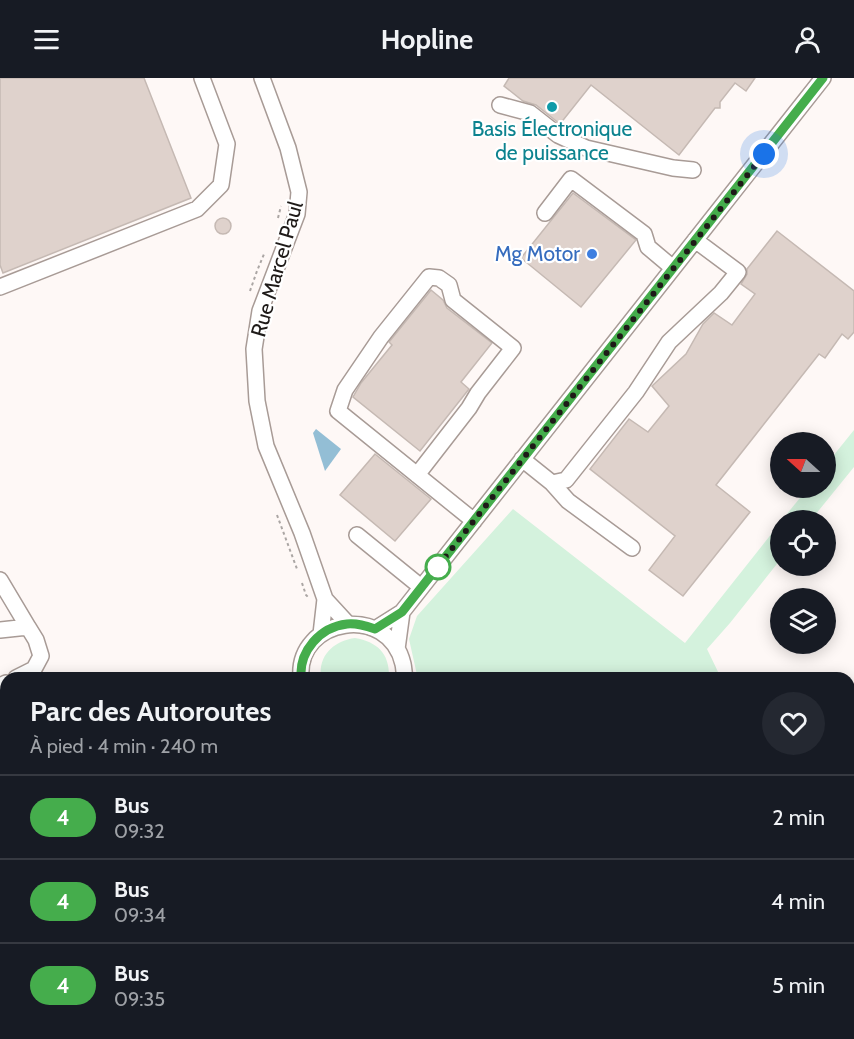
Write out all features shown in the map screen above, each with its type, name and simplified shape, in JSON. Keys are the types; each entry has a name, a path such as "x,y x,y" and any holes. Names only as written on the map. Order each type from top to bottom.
{"street":[{"path":"0,287 197,209 221,185 227,144 202,78"},
{"name":"Rue Marcel Paul","path":"262,78 288,148 299,192 297,214 260,311 254,349 257,400 266,446 326,599 348,624"},
{"path":"375,629 402,612 823,78"},
{"path":"500,105 530,112 558,135 586,148 673,168 693,170"},
{"path":"545,213 571,179 644,234 648,247 673,268"},
{"path":"552,483 566,480 636,392 669,342 721,293 738,272 695,240"},
{"path":"417,475 513,348 453,300 449,285 440,278 429,277 381,337 345,390 338,411 417,475 474,521"},
{"path":"522,459 552,483 568,501 632,548"},
{"path":"357,535 421,587"},
{"path":"0,580 36,640 40,656 34,669 28,672"},
{"name":"Rue Marcel Paul","path":"321,634 326,599"},
{"path":"397,649 402,612"},
{"path":"298,672 310,644 321,634 348,624 362,624 387,636 397,649 404,672"},
{"path":"0,630 27,627"}],"green space":[{"path":"854,430 854,467 836,489 836,452"},
{"path":"800,498 829,498 819,510 790,510"},
{"path":"513,509 685,643 770,536 770,573 707,649 718,672 416,672 409,639 417,616"},
{"path":"355,638 376,646 385,656 389,672 321,672 322,662 329,650"}],"water":[{"path":"316,429 341,449 325,471 313,433"}],"building":[{"path":"0,78 144,78 191,198 3,273 0,265"},
{"path":"509,78 755,78 746,91 735,83 720,102 720,108 715,108 679,155 591,85 560,124 536,105 523,101 504,86"},
{"path":"573,193 636,240 581,307 521,258"},
{"path":"223,218 229,220 231,226 229,232 223,234 217,232 215,226 217,220"},
{"path":"777,231 854,291 854,332 848,339 842,334 825,358 819,354 716,485 750,512 683,596 649,570 675,536 590,469 629,419 648,432 669,406 652,386 686,354 703,324 714,313 732,325 755,294 741,284 747,274 747,269"},
{"path":"431,290 443,300 447,308 492,343 461,382 469,389 420,451 353,397 361,383 392,345 389,342"},
{"path":"375,454 431,499 395,541 340,495"}],"bus line":[{"name":"4","path":"300,672 303,658 310,644 321,634 348,624 362,624 375,629 402,612 823,78"}],"place":[{"name":"Basis Électronique de puissance","path":"552,107"},
{"name":"Mg Motor","path":"592,254"}],"route":[{"path":"438,567 435,570 764,154"}]}
